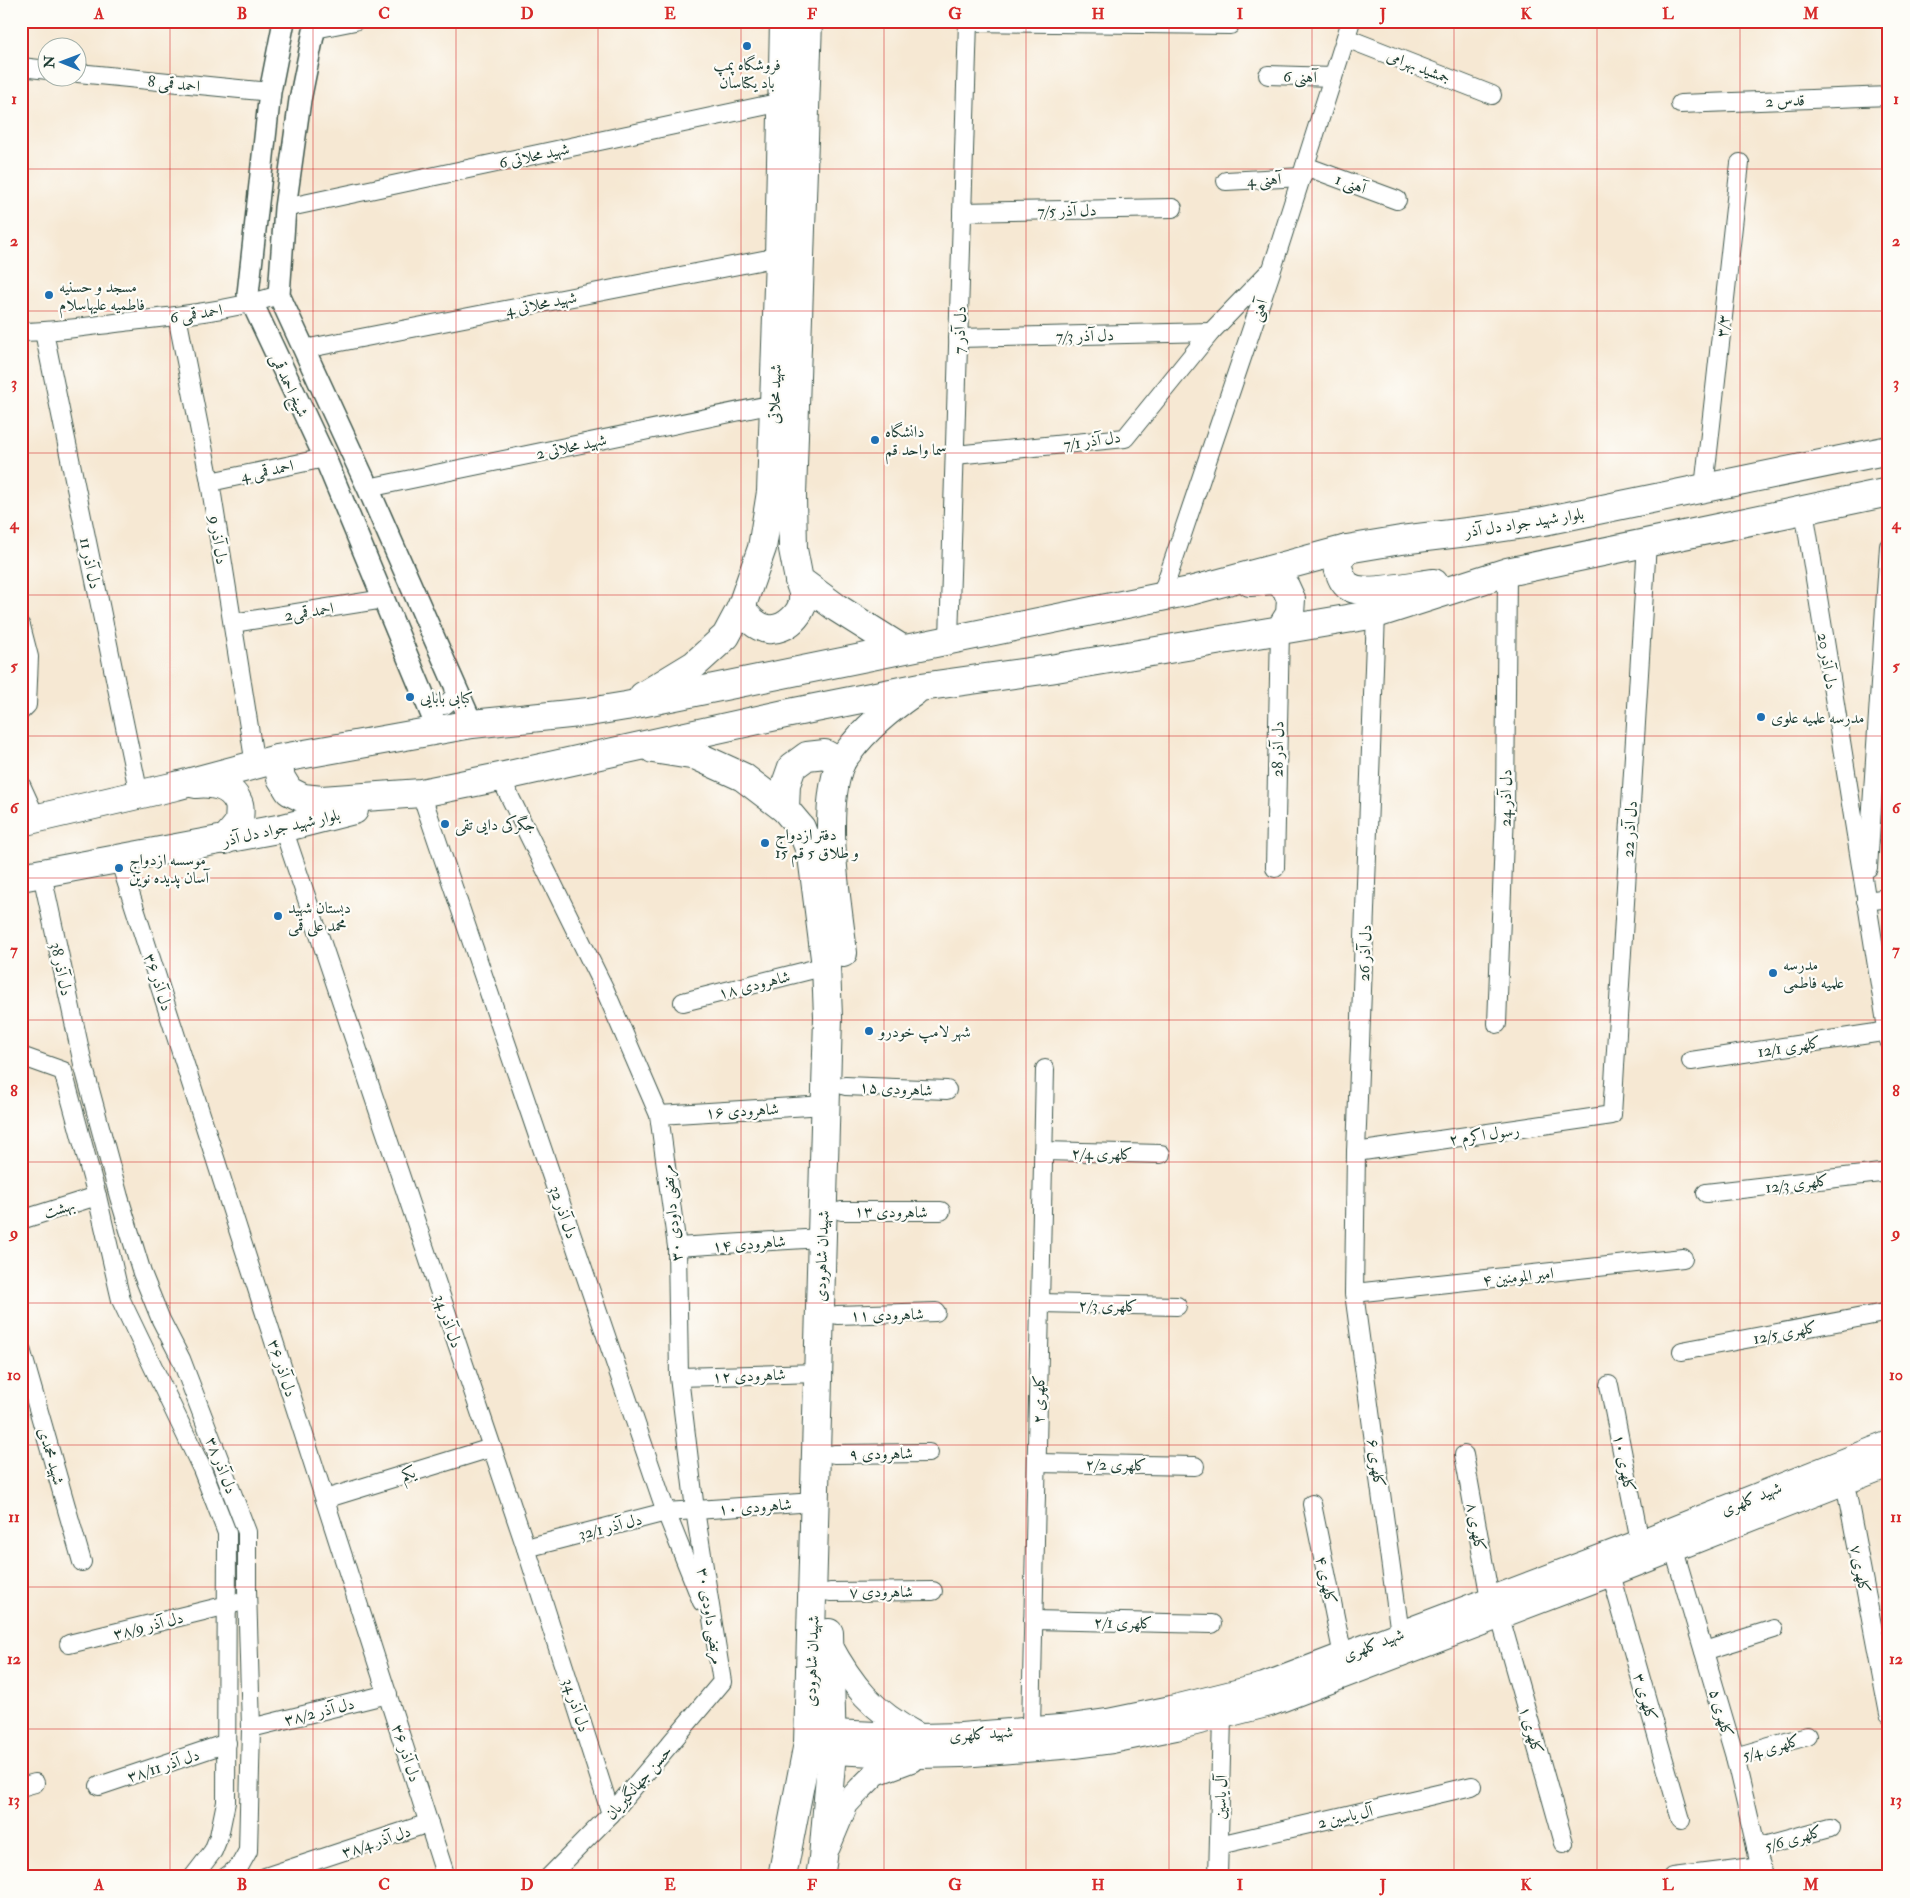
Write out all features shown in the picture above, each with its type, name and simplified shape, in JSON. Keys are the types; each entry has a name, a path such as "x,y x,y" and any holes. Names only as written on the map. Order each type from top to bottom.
{"main road":[{"name":"شهید محلاتی","path":"626,706 694,664 726,636 741,608 762,548 771,492 779,257 784,21"},
{"name":"شهید محلاتی","path":"741,608 751,622 768,629 785,626 798,614 804,597 793,548 792,495 808,21"},
{"name":"بلوار شهید جواد دل آذر","path":"266,762 472,724 589,712 626,706 902,648 1190,591 1347,549 1544,521 1889,450"},
{"path":"1347,549 1339,558 1338,569 1342,580 1352,588 1367,591 1497,574 1889,492"},
{"path":"29,820 176,786 266,762 281,778 289,791 303,798 322,800 421,793 921,687 1050,669 1376,614 1497,574"},
{"path":"799,580 837,608 902,648"},
{"path":"1190,591 1274,580 1285,586 1291,599 1290,614 1280,630"},
{"name":"شهیدان شاهرودی","path":"822,1867 824,1742 829,1643 846,1018 844,962 832,851 832,802 840,762 861,735 893,707 921,687"},
{"name":"شهیدان شاهرودی","path":"634,747 697,756 743,777 785,809 801,828 812,856 826,966 828,1017 814,1502 824,1742 782,1877"},
{"path":"785,809 786,784 792,767 807,756 825,754 840,762"},
{"path":"176,786 201,783 215,784 228,790 239,802 240,822 225,840"},
{"name":"بلوار شهید جواد دل آذر","path":"32,876 283,828 421,793"},
{"name":"شهید کلهری","path":"919,1746 961,1735 1108,1721 1220,1707 1270,1704 1495,1608 1640,1542 1889,1443"},
{"name":"شهید کلهری","path":"824,1742 919,1746 962,1755 1112,1741 1220,1707 1264,1685 1400,1634 1611,1574 1889,1465"},
{"path":"822,1867 846,1804 876,1773 919,1746 864,1697 842,1666 829,1643"}],"street":[{"name":"شیخ احمد قمی","path":"284,21 270,92 248,294 325,458 438,730"},
{"path":"315,25 355,21"},
{"path":"968,22 1230,25"},
{"name":"دل آذر 7","path":"950,639 968,22"},
{"name":"شیخ احمد قمی","path":"315,25 300,100 285,208 279,295 368,488 472,724"},
{"name":"آهنی","path":"1161,597 1304,172 1348,29"},
{"name":"جمشید بهرامی","path":"1348,29 1492,95"},
{"path":"21,67 38,69"},
{"name":"احمد قمی 8","path":"88,74 270,92"},
{"name":"آهنی 6","path":"1268,75 1333,77"},
{"name":"قدس 2","path":"1680,104 1889,96"},
{"name":"شهید محلاتی 6","path":"285,208 782,102"},
{"name":"۳/۳","path":"1704,488 1740,163"},
{"name":"آهنی 4","path":"1226,181 1304,172"},
{"name":"آهنی 1","path":"1304,172 1396,200"},
{"name":"دل آذر 7/5","path":"962,212 1173,208"},
{"name":"شهید محلاتی 4","path":"304,349 779,257"},
{"name":"دل آذر 7/1","path":"955,455 1125,438 1211,332 1272,269"},
{"name":"احمد قمی 6","path":"21,332 44,332 178,316 252,304 279,295"},
{"name":"دل آذر 9","path":"178,316 210,482 233,623 266,762"},
{"name":"دل آذر 11","path":"44,332 139,795"},
{"name":"دل آذر 7/3","path":"958,338 1211,332"},
{"name":"شهید محلاتی 2","path":"368,488 774,404"},
{"name":"احمد قمی 4","path":"210,482 325,458"},
{"name":"دل آذر 20","path":"1804,510 1866,901"},
{"name":"دل آذر 22","path":"1612,1115 1647,543"},
{"path":"1888,1035 1866,901 1889,546"},
{"name":"دل آذر 24","path":"1497,574 1505,812 1497,1024"},
{"name":"احمد قمی2","path":"233,623 384,599"},
{"name":"دل آذر 26","path":"1354,1293 1356,1152 1376,614"},
{"path":"21,626 29,657 27,705 21,711"},
{"name":"دل آذر 28","path":"1274,868 1280,630"},
{"path":"426,699 434,705 445,705 454,697 455,685"},
{"name":"۳۰ مرتضی داودی","path":"500,777 605,990 659,1115 676,1247 679,1377 695,1510 722,1682"},
{"path":"21,785 29,820"},
{"name":"دل آذر 32","path":"421,793 666,1512 713,1630"},
{"name":"دل آذر 34","path":"283,828 526,1548 612,1814"},
{"name":"دل آذر ۳۶","path":"119,859 446,1877"},
{"name":"دل آذر 38","path":"32,876 83,1064"},
{"path":"1866,901 1889,898"},
{"name":"شاهرودی ۱۸","path":"683,1002 826,966"},
{"name":"کلهری 12/1","path":"1691,1061 1888,1035"},
{"name":"دل آذر ۳۸","path":"22,1054 63,1071 97,1196 122,1300 202,1469 227,1533 226,1802 219,1836 212,1851 193,1877"},
{"name":"دل آذر ۳۸","path":"83,1064 142,1273 161,1320 181,1359 247,1532 251,1728 248,1851 239,1867 226,1877"},
{"name":"کلهری ۲","path":"1031,1729 1045,1069"},
{"name":"۱۵ شاهرودی","path":"845,1086 947,1090"},
{"name":"شاهرودی ۱۶","path":"659,1115 826,1105"},
{"name":"رسول اکرم ۲","path":"1356,1152 1612,1115"},
{"name":"کلهری ۲/4","path":"1043,1151 1161,1154"},
{"name":"کلهری 12/3","path":"1706,1193 1889,1172"},
{"name":"بهشت","path":"21,1220 97,1196"},
{"name":"۱۳ شاهرودی","path":"841,1210 941,1212"},
{"name":"شاهرودی ۱۴","path":"676,1247 821,1238"},
{"name":"امیر المومنین ۴","path":"1354,1293 1683,1258"},
{"name":"کلهری ۶","path":"1354,1293 1400,1634"},
{"name":"کلهری ۲/3","path":"1040,1303 1177,1306"},
{"name":"۱۱ شاهرودی","path":"837,1315 936,1312"},
{"name":"کلهری 12/5","path":"1682,1351 1889,1312"},
{"name":"شهید محمدی","path":"21,1349 82,1562"},
{"name":"شاهرودی ۱۲","path":"679,1377 818,1373"},
{"name":"کلهری ۱۰","path":"1609,1385 1640,1542"},
{"name":"یکم","path":"325,1499 491,1448"},
{"name":"۹ شاهرودی","path":"834,1454 929,1452"},
{"name":"کلهری ۸","path":"1464,1455 1495,1608"},
{"name":"کلهری ۲/2","path":"1037,1463 1195,1466"},
{"name":"کلهری ۷","path":"1845,1483 1889,1714"},
{"name":"شاهرودی ۱۰","path":"695,1510 814,1502"},
{"name":"کلهری ۴","path":"1312,1504 1343,1656"},
{"name":"دل آذر 32/1","path":"526,1548 666,1512 695,1510"},
{"name":"کلهری ۵","path":"1674,1550 1735,1757 1762,1871"},
{"name":"کلهری ۳","path":"1611,1574 1681,1820"},
{"name":"۷ شاهرودی","path":"830,1592 932,1591"},
{"name":"دل آذر ۳۸/9","path":"69,1644 247,1600"},
{"name":"کلهری ۱","path":"1495,1608 1564,1843"},
{"name":"کلهری ۲/1","path":"1033,1620 1212,1624"},
{"path":"1704,1650 1774,1629"},
{"name":"حسن جهانگیریان","path":"549,1877 612,1814 722,1682"},
{"name":"دل آذر ۳۸/2","path":"251,1728 388,1694"},
{"name":"آل یاسین","path":"1218,1877 1220,1707"},
{"name":"کلهری 5/4","path":"1735,1757 1808,1736"},
{"name":"دل آذر ۳۸/11","path":"99,1786 227,1743"},
{"name":"آل یاسین 2","path":"1219,1845 1472,1786"},
{"name":"دل آذر ۳۸/4","path":"265,1877 429,1823"},
{"name":"کلهری 5/6","path":"1756,1848 1830,1828"},
{"path":"1673,1877 1762,1871"}],"place":[{"name":"فروشگاه پمپ باد یکتاسان","path":"747,46"},
{"name":"مسجد و حسنیه فاطمیه علیهاسلام","path":"49,295"},
{"name":"دانشگاه سما واحد قم","path":"875,440"},
{"name":"کبابی بابایی","path":"410,697"},
{"name":"مدرسه علمیه علوی","path":"1761,717"},
{"name":"جگرکی دایی تقی","path":"445,824"},
{"name":"دفتر ازدواج 15 و طلاق 5 قم","path":"765,843"},
{"name":"موسسه ازدواج آسان پدیده نوین","path":"119,868"},
{"name":"دبستان شهید محمد علی قمی","path":"278,916"},
{"name":"مدرسه علمیه فاطمی","path":"1773,973"},
{"name":"شهر لامپ خودرو","path":"869,1031"}]}
